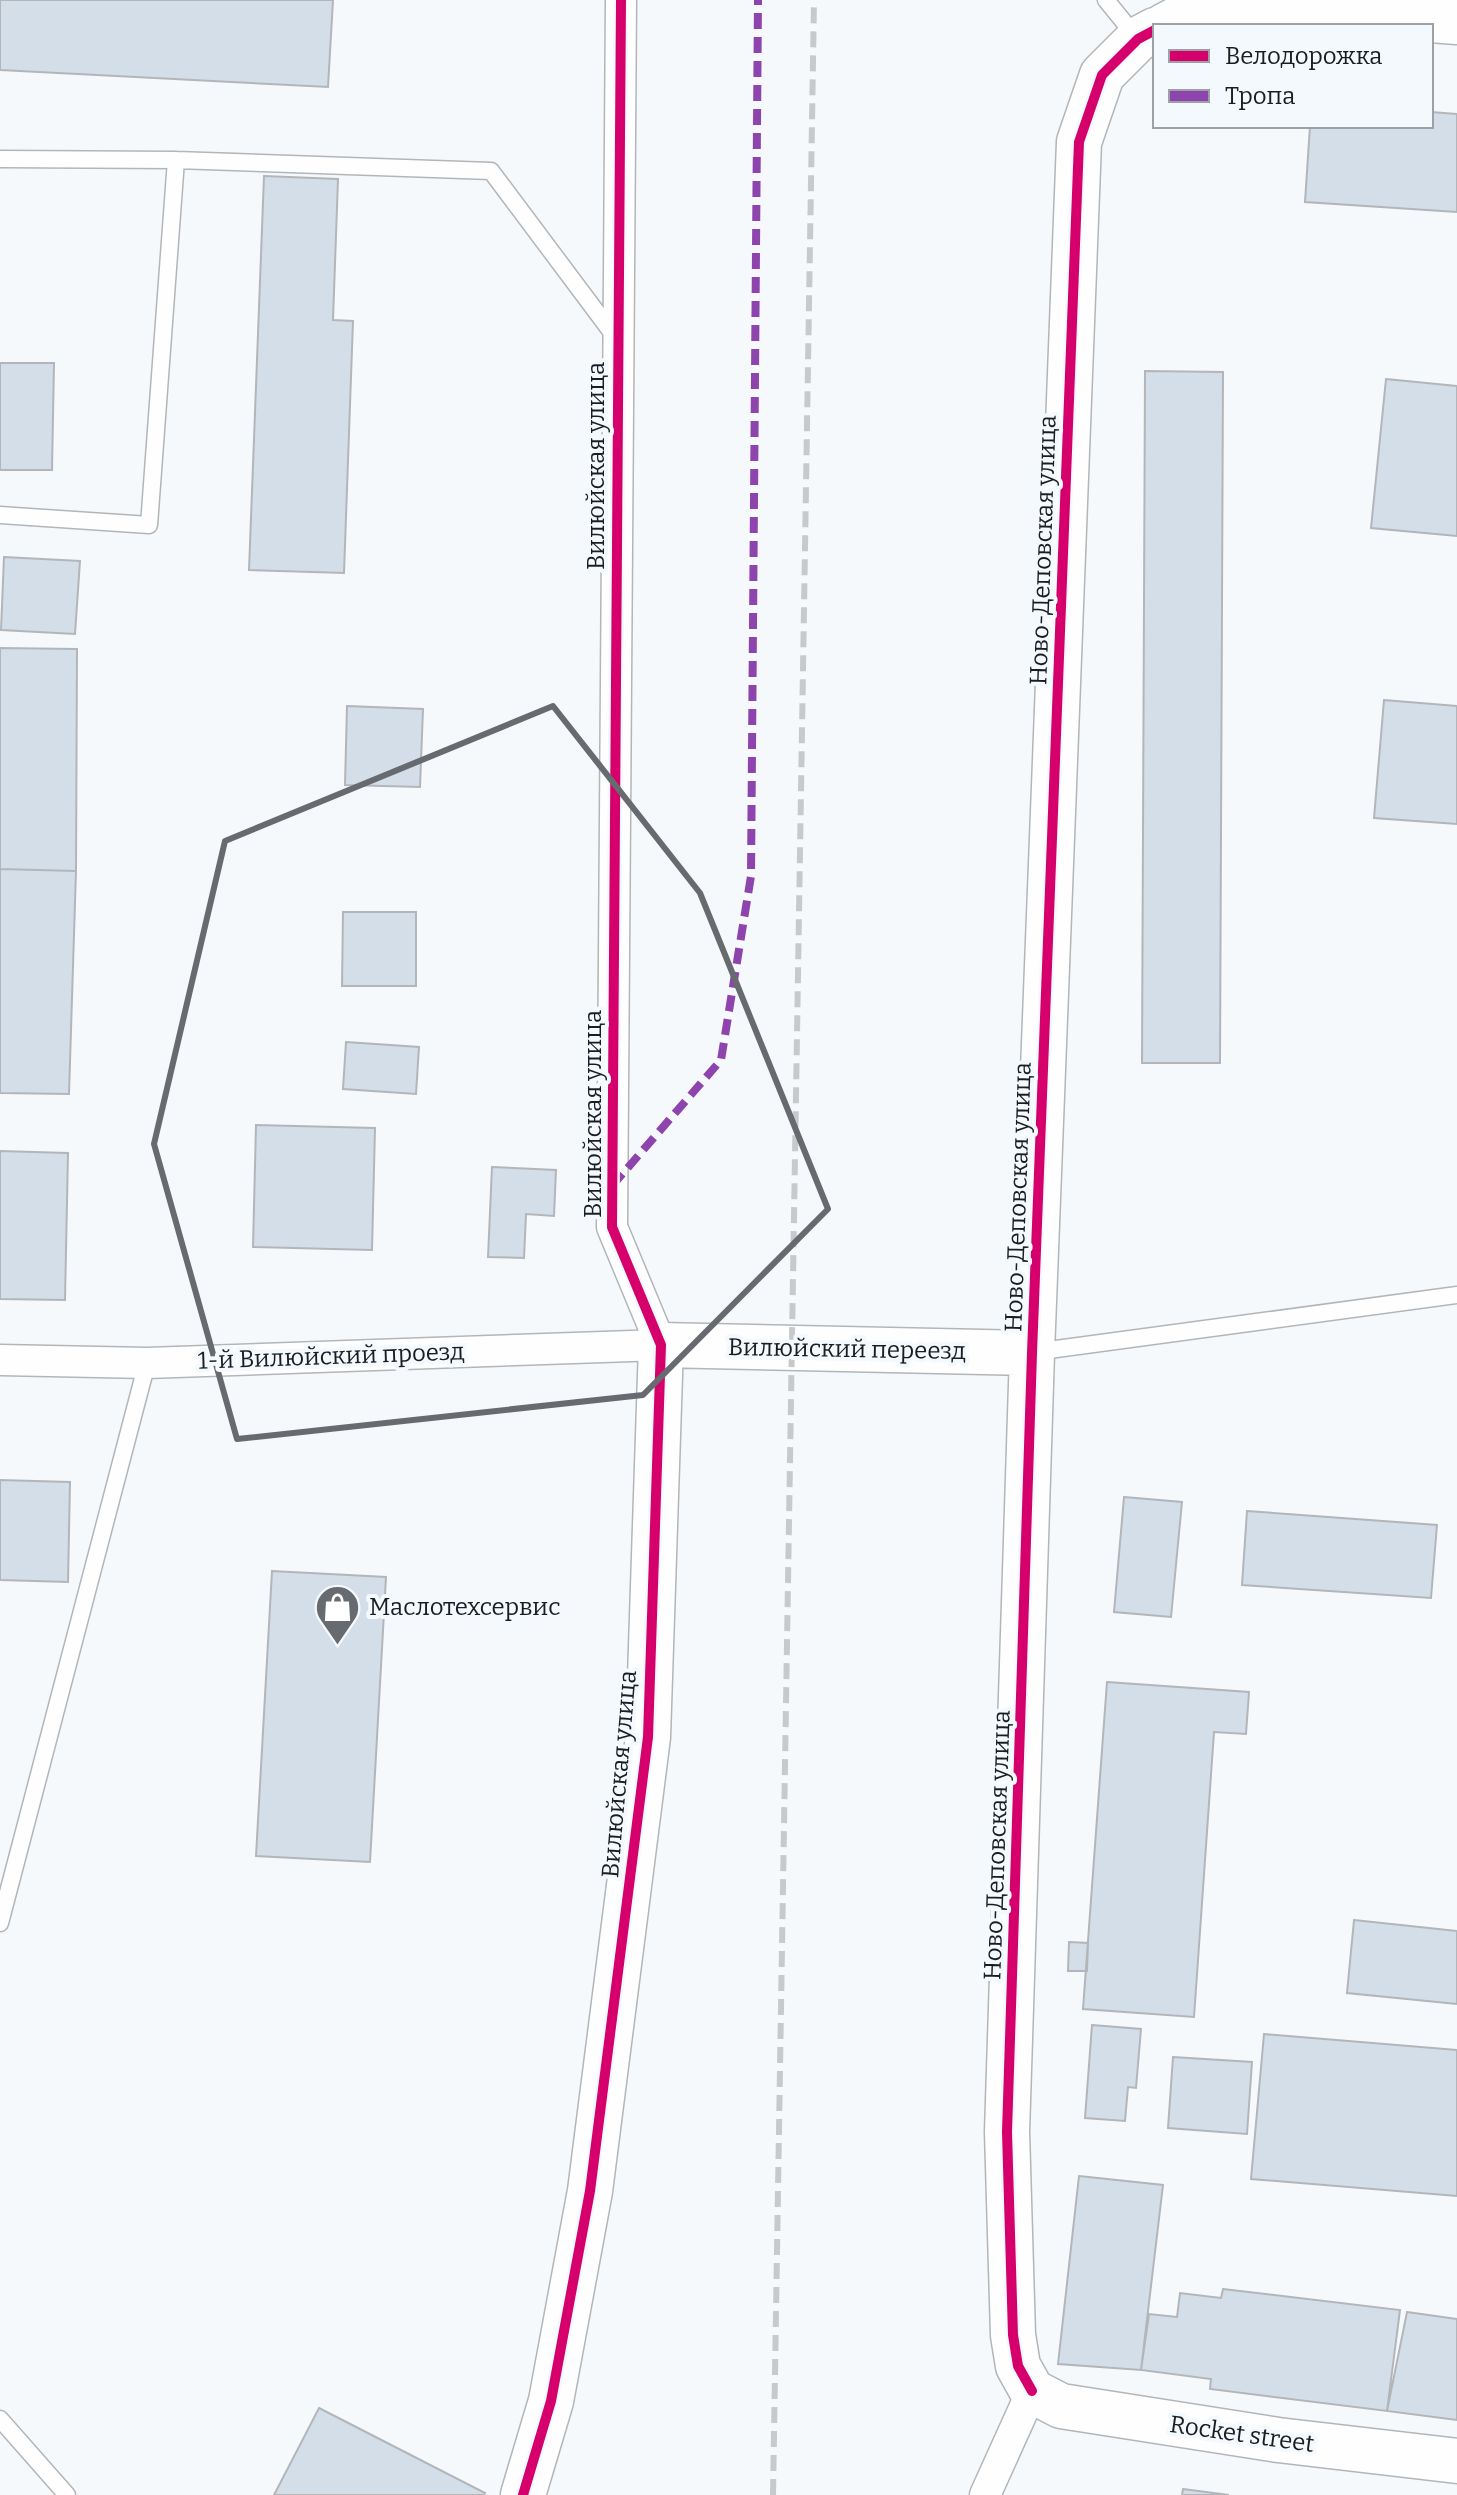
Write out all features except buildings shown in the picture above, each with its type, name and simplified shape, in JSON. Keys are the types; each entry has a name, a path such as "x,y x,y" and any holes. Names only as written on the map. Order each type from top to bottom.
{"street":[{"name":"Вилюйская улица","path":"523,2495 551,2401 590,2191 648,1737 661,1345 612,1227 621,0"},
{"name":"Ново-Деповская улица","path":"1167,24 1192,11 1267,8 1457,22"},
{"name":"Ново-Деповская улица","path":"1032,2391 1018,2366 1013,2335 1007,2132 1032,1353 1079,142 1102,75 1152,32"},
{"name":"Вилюйский переезд","path":"661,1345 1032,1353"},
{"name":"1-й Вилюйский проезд","path":"0,1360 147,1363 661,1345"},
{"name":"Rocket street","path":"1032,2391 1061,2406 1101,2414 1278,2440 1457,2461"},
{"path":"985,2495 1032,2391"}],"lane":[{"path":"1106,0 1152,32"},
{"path":"0,159 176,160 491,171 617,339"},
{"path":"0,515 149,525 176,160"},
{"path":"1032,1353 1457,1295"},
{"path":"0,1923 147,1363"},
{"path":"0,2419 67,2495"}],"highlighted area":[{"path":"553,706 700,893 828,1209 643,1395 237,1439 154,1144 225,841"}],"railway":[{"path":"773,2495 814,0"}],"marked path":[{"path":"612,1186 721,1060 751,876 758,0"}],"cycle path":[{"path":"523,2495 551,2401 590,2191 648,1737 661,1345 612,1227 621,0"},
{"path":"1032,2391 1018,2366 1013,2335 1007,2132 1032,1353 1079,142 1102,75 1138,39 1153,31"}],"place":[{"name":"Маслотехсервис","path":"338,1646"}]}
